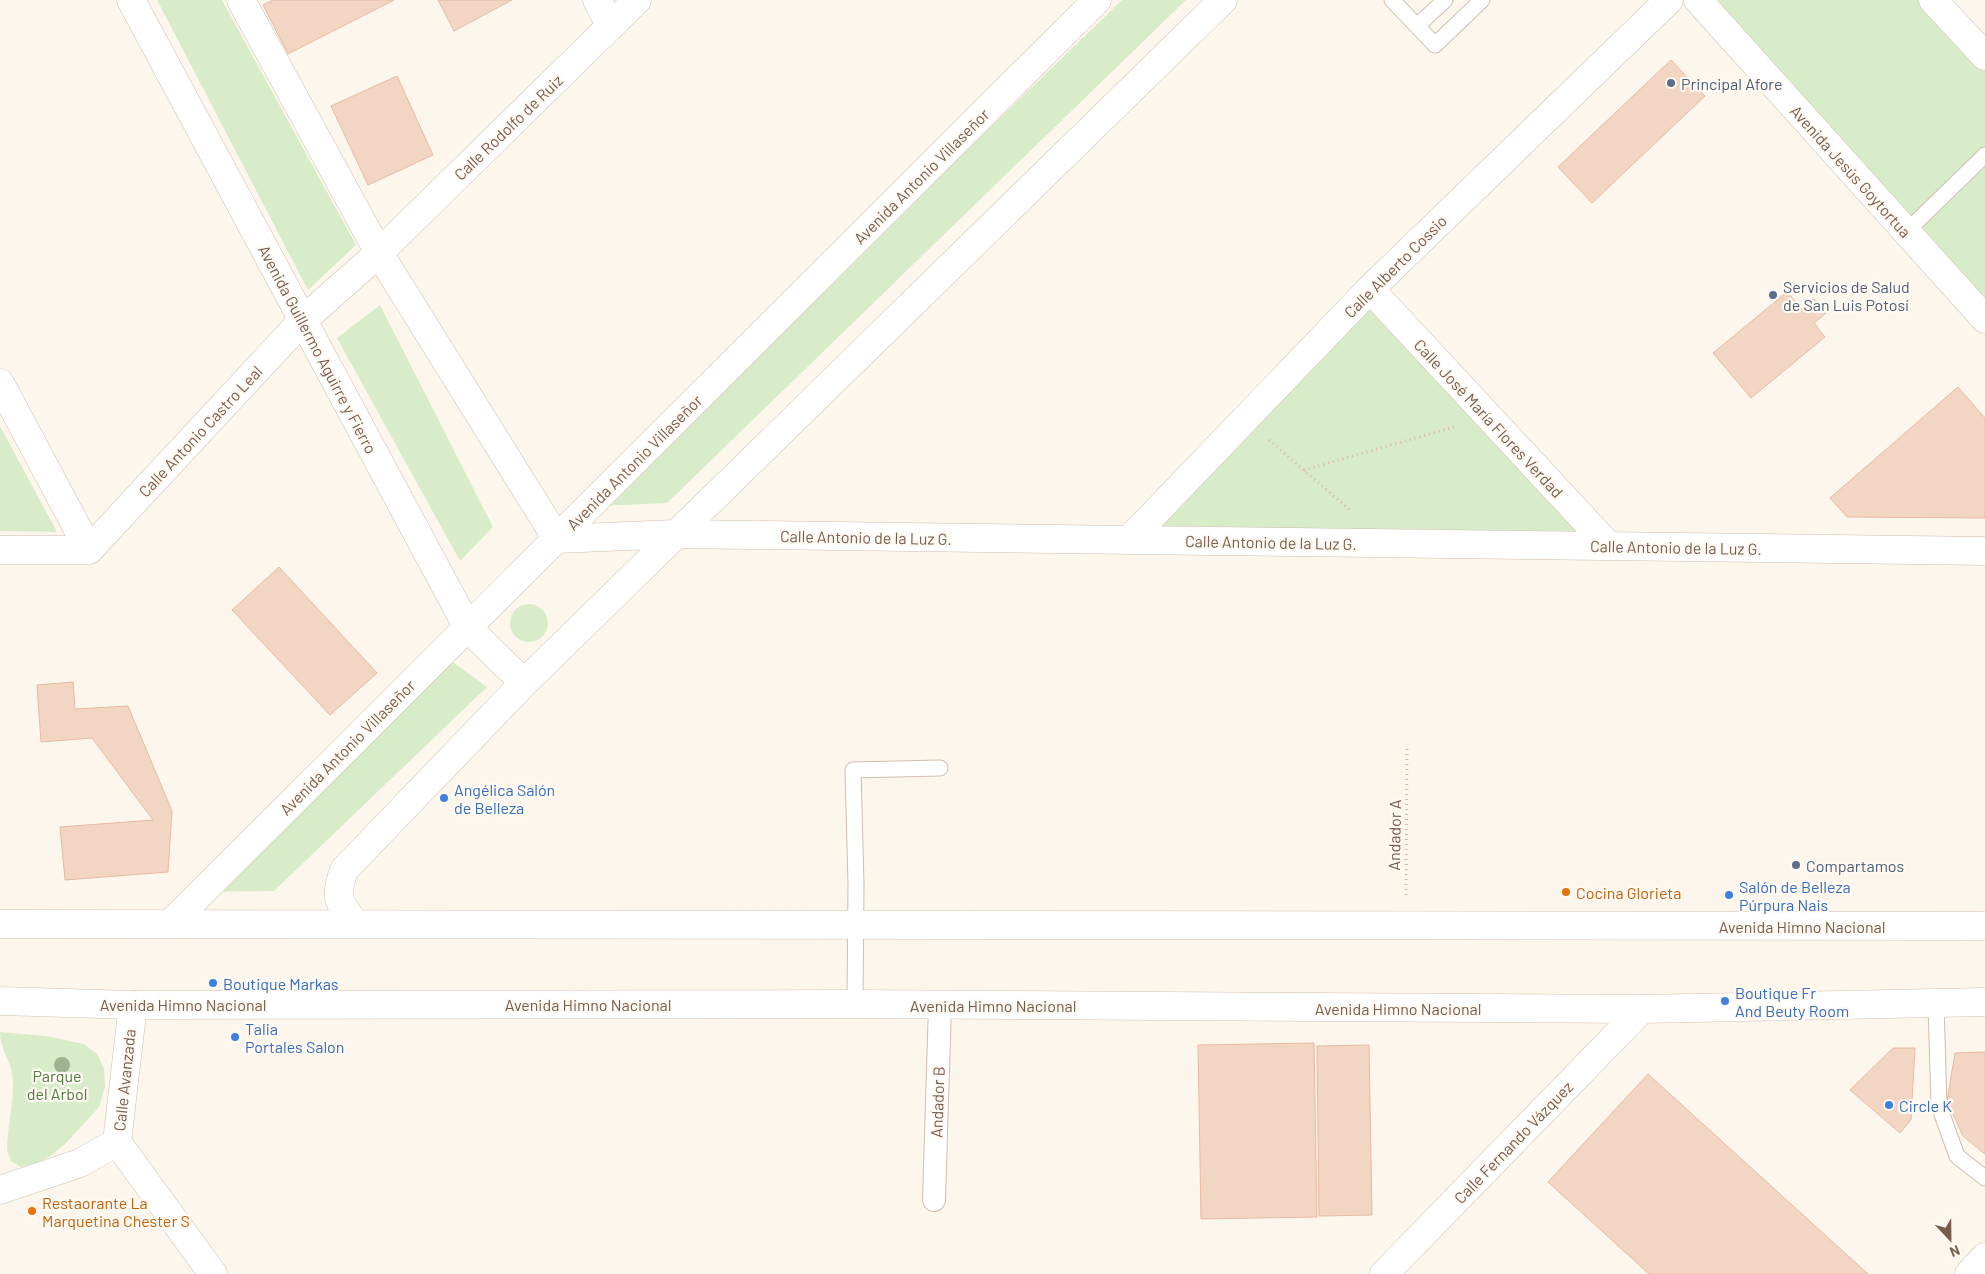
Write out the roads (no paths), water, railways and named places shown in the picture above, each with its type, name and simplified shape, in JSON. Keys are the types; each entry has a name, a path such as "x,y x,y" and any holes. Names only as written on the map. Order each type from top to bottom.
{"street":[{"name":"Avenida Guillermo Aguirre y Fierro","path":"131,0 468,628 524,683"},
{"path":"241,0 378,253 557,539"},
{"path":"597,0 611,26"},
{"name":"Calle Rodolfo de Ruiz","path":"378,253 637,0"},
{"name":"Avenida Antonio Villaseñor","path":"171,923 1097,0"},
{"path":"355,923 341,905 338,888 344,870 524,683 1223,0"},
{"name":"Calle Alberto Cossio","path":"1128,540 1370,289 1669,0"},
{"name":"Avenida Jesús Goytortua","path":"1698,0 1985,319"},
{"path":"1933,0 1985,56"},
{"name":"Calle Antonio Castro Leal","path":"89,550 303,320 378,253"},
{"name":"Calle José María Flores Verdad","path":"1370,289 1609,546"},
{"path":"0,383 89,550 0,550"},
{"name":"Calle Antonio de la Luz G.","path":"557,539 676,534 1985,551"},
{"name":"Avenida Himno Nacional","path":"0,924 1985,926"},
{"name":"Avenida Himno Nacional","path":"0,1001 133,1005 855,1004 1642,1009 1985,1002"},
{"name":"Calle Avanzada","path":"133,1005 117,1142 213,1274"},
{"name":"Andador B","path":"934,1200 940,1005"},
{"name":"Calle Fernando Vázquez","path":"1384,1274 1642,1009"},
{"path":"0,1190 80,1163 117,1142"},
{"path":"1969,1274 1985,1257"}],"lane":[{"path":"1392,0 1435,45 1482,0"},
{"path":"1416,26 1445,0"},
{"path":"1906,232 1985,155"},
{"path":"855,1004 856,884 854,770 940,768"},
{"path":"1936,1003 1939,1106 1957,1156 1985,1178"}],"place":[{"name":"Principal Afore","path":"1671,83"},
{"name":"Servicios de Salud de San Luis Potosí","path":"1773,295"},
{"name":"Angélica Salón de Belleza","path":"444,798"},
{"name":"Compartamos","path":"1796,865"},
{"name":"Cocina Glorieta","path":"1566,892"},
{"name":"Salón de Belleza Púrpura Nais","path":"1729,895"},
{"name":"Boutique Markas","path":"213,983"},
{"name":"Boutique Fr And Beuty Room","path":"1725,1001"},
{"name":"Talia Portales Salon","path":"235,1037"},
{"name":"Circle K","path":"1889,1105"},
{"name":"Restaorante La Marquetina Chester S","path":"32,1211"}],"park label":[{"name":"Parque del Arbol","path":"57,1084"}]}
